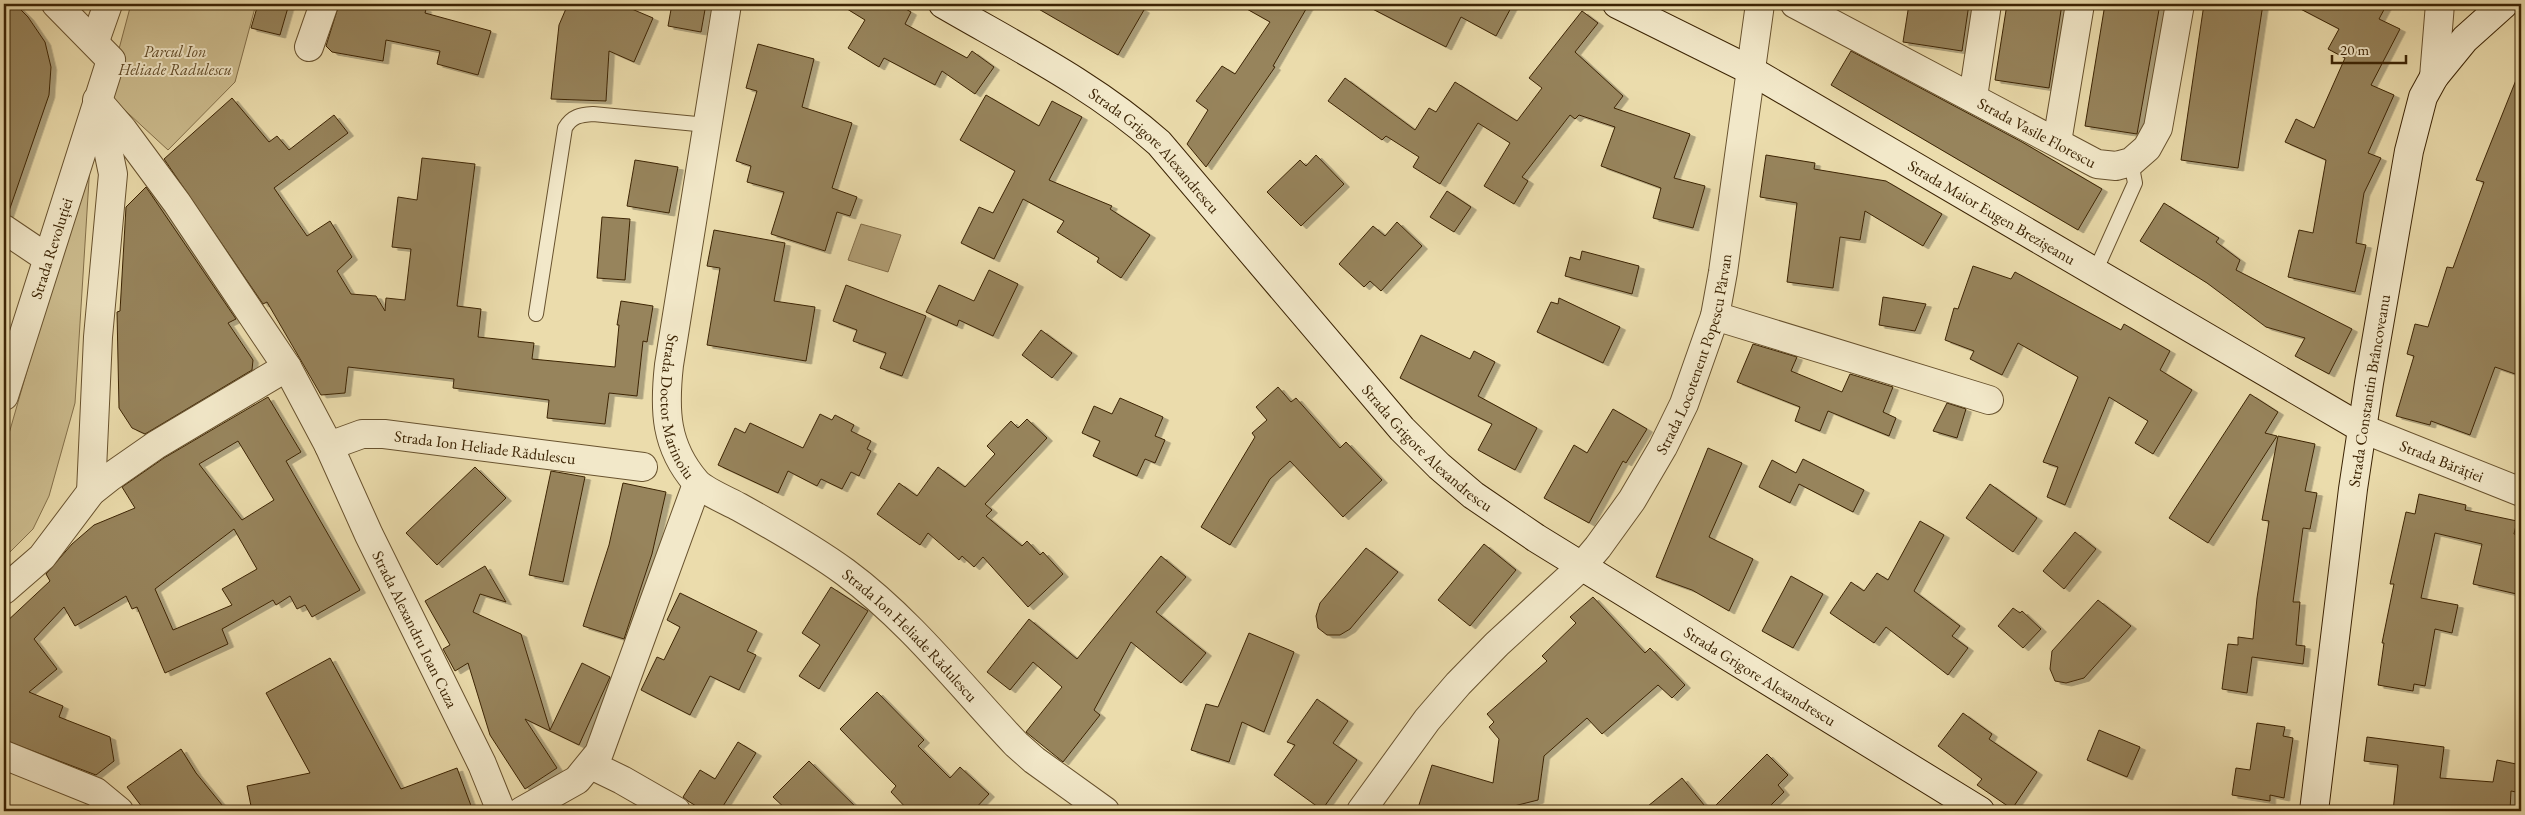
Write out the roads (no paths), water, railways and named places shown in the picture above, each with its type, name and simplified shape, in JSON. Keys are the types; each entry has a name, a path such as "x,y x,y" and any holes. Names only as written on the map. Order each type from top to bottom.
{"street":[{"path":"56,4 95,41 104,6"},
{"path":"309,47 324,4"},
{"name":"Strada Doctor Marinoiu","path":"522,811 577,780 599,753 697,484 671,439 667,421 666,399 726,4"},
{"name":"Strada Grigore Alexandrescu","path":"943,4 1094,92 1138,125 1185,171 1363,386 1438,466 1481,500 1582,566 1980,811"},
{"name":"Strada Maior Eugen Brezișeanu","path":"1617,4 1750,70 2362,429"},
{"name":"Strada Locotenent Popescu Pârvan","path":"1361,811 1427,720 1497,644 1582,566 1632,500 1664,447 1684,404 1715,316 1723,272 1760,4"},
{"name":"Strada Vasile Florescu","path":"1795,4 2097,164 2116,166 2131,162"},
{"path":"1973,97 1987,4"},
{"path":"2057,142 2080,4"},
{"path":"2131,162 2147,148 2158,128 2180,4"},
{"path":"2434,77 2440,4"},
{"name":"Strada Constantin Brâncoveanu","path":"2314,811 2333,644 2362,429 2409,151 2423,97 2434,77 2465,39 2504,4"},
{"name":"Strada Revoluției","path":"4,396 111,60 95,41"},
{"path":"91,492 98,337 113,174 97,100"},
{"name":"Strada Alexandru Ioan Cuza","path":"97,100 123,130 177,203 287,366 330,446 369,535 482,764 501,811"},
{"path":"4,229 47,258"},
{"path":"1715,316 1989,400"},
{"path":"4,590 42,557 91,492 156,445 287,366"},
{"name":"Strada Bărăției","path":"2362,429 2521,492"},
{"name":"Strada Ion Heliade Rădulescu","path":"330,446 362,434 384,434 643,467"},
{"name":"Strada Ion Heliade Rădulescu","path":"697,484 817,553 866,589 903,623 1016,744 1034,760 1105,811"},
{"path":"4,755 96,792 119,811"},
{"path":"591,765 622,780 676,811"}],"lane":[{"path":"536,314 565,128 570,120 579,116 593,114 707,125"},
{"path":"2095,272 2135,183 2131,162"}],"park label":[{"name":"Parcul Ion Heliade Radulescu","path":"175,60"}]}
